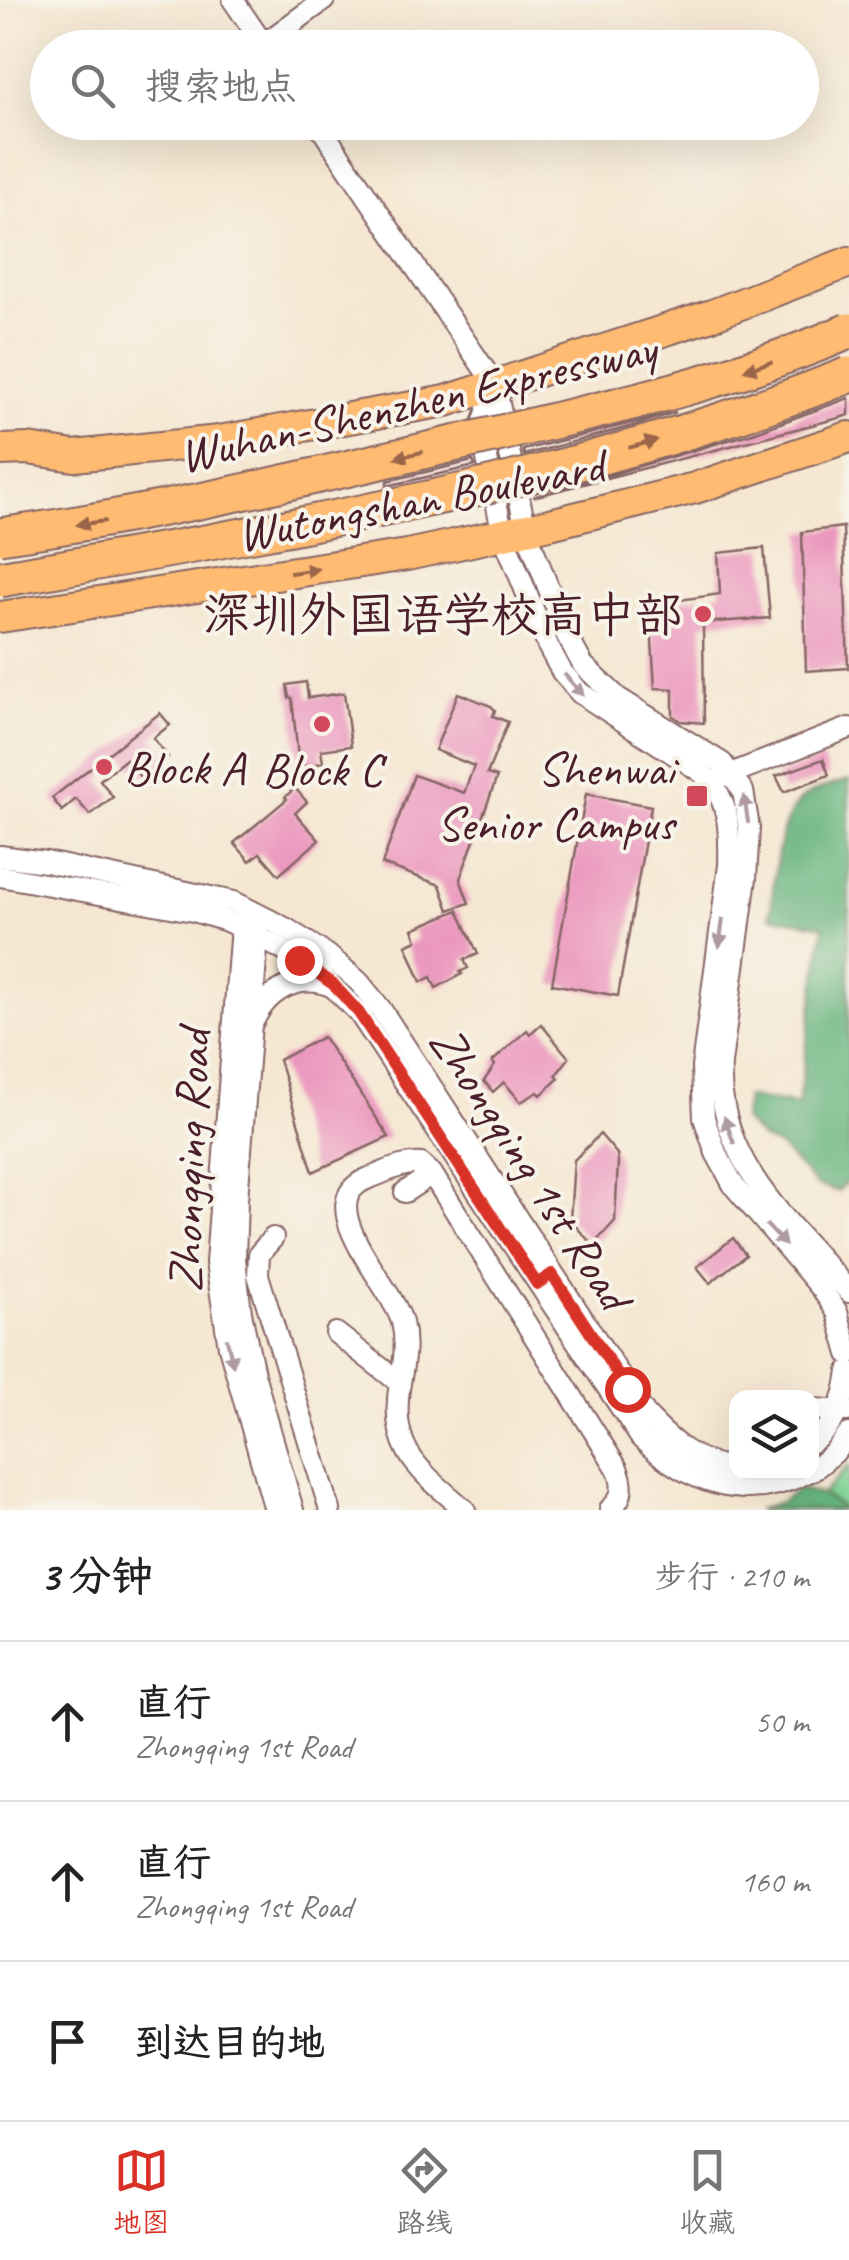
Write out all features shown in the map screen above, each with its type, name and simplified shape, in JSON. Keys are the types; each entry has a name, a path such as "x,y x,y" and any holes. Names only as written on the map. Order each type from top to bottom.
{"highway":[{"name":"Wuhan-Shenzhen Expressway","path":"0,536 108,520 649,399 791,356 849,332"},
{"name":"Wuhan-Shenzhen Expressway","path":"0,578 351,514 545,470 698,430 849,375"}],"main road":[{"name":"Wutongshan Boulevard","path":"0,450 28,449 74,456 219,442 446,401 712,314 849,262"},
{"name":"Wutongshan Boulevard","path":"0,616 407,555 695,488 849,437"}],"street":[{"path":"233,0 254,30"},
{"path":"286,30 324,0"},
{"path":"329,140 495,385 481,430 515,532 583,665 618,698 709,754 722,777 730,832 726,898 702,1067 704,1118 734,1186 822,1288 837,1312 849,1354"},
{"path":"722,777 849,728"},
{"path":"722,777 744,791 749,828 743,906 721,1063 724,1118 734,1144 768,1198 849,1292"},
{"path":"0,856 194,892 250,924"},
{"path":"0,876 250,924"},
{"name":"Zhongqing 1st Road","path":"250,924 347,997 544,1279 671,1442 698,1459 729,1466"},
{"name":"Zhongqing 1st Road","path":"250,924 329,956 370,994 631,1425 672,1465 710,1484 742,1490 788,1480"},
{"name":"Zhongqing Road","path":"250,924 250,1034 234,1232 237,1286 285,1509"},
{"name":"Zhongqing Road","path":"250,924 216,1263 232,1360 285,1509"},
{"path":"250,1034 264,1003 291,984 317,981 347,997"},
{"path":"466,1510 421,1472 406,1452 397,1417 406,1344 400,1314 349,1230 346,1205 352,1189 359,1182 403,1166 421,1164 432,1174 617,1468 622,1490 610,1508"},
{"path":"405,1192 432,1174"},
{"path":"273,1238 259,1254 258,1275 328,1502 285,1509"},
{"path":"513,1302 544,1279"},
{"path":"336,1332 400,1383"},
{"path":"819,1438 844,1411 849,1371"},
{"path":"819,1410 844,1411"},
{"name":"Zhongqing 1st Road","path":"819,1465 834,1454 849,1434"}],"green space":[{"path":"849,780 849,1180 838,1191 816,1185 780,1147 762,1139 743,1120 746,1097 798,1105 824,926 770,916 778,852 795,807 815,791"},
{"path":"849,1465 849,1510 841,1510 822,1495"},
{"path":"799,1488 822,1495 841,1510 757,1510 781,1502"}],"building":[{"path":"849,398 849,415 533,497 753,433"},
{"path":"676,412 636,425 524,455 523,450"},
{"path":"473,461 475,466 387,486 387,481"},
{"path":"843,527 848,668 806,671 802,532"},
{"path":"764,548 770,618 703,623 704,723 681,721 673,716 673,689 655,688 651,626 674,622 673,601 720,594 718,553"},
{"name":"Block C","path":"306,682 308,698 344,693 351,746 321,750 323,763 299,767 292,698 287,685"},
{"path":"458,693 491,706 495,710 493,716 508,722 487,774 497,777 460,879 469,903 449,910 440,885 382,864 414,775 464,793 474,766 435,750"},
{"name":"Block A","path":"160,713 170,725 153,738 168,757 141,778 126,759 100,780 113,797 90,815 76,799 62,811 52,798"},
{"path":"823,759 829,775 784,792 776,776"},
{"path":"295,788 307,802 295,813 319,840 279,875 260,853 250,861 234,843"},
{"path":"586,794 651,806 618,996 552,984"},
{"path":"458,910 478,954 464,960 468,968 462,974 436,988 431,977 421,982 406,945 417,940 413,929"},
{"path":"541,1024 569,1058 556,1075 559,1078 541,1095 538,1092 521,1102 504,1082 493,1092 484,1081 495,1065 492,1062 527,1030 530,1034"},
{"path":"323,1037 389,1137 313,1172 279,1060"},
{"path":"600,1134 617,1154 615,1221 593,1245 570,1220 574,1160"},
{"path":"733,1238 746,1255 710,1283 697,1267"}],"place":[{"name":"深圳外国语学校高中部","path":"703,614"},
{"name":"Block C","path":"322,724"},
{"name":"Block A","path":"104,767"},
{"name":"Shenwai Senior Campus","path":"697,796"}],"route":[{"path":"299,960 347,997 537,1284 552,1274 627,1389"}]}
